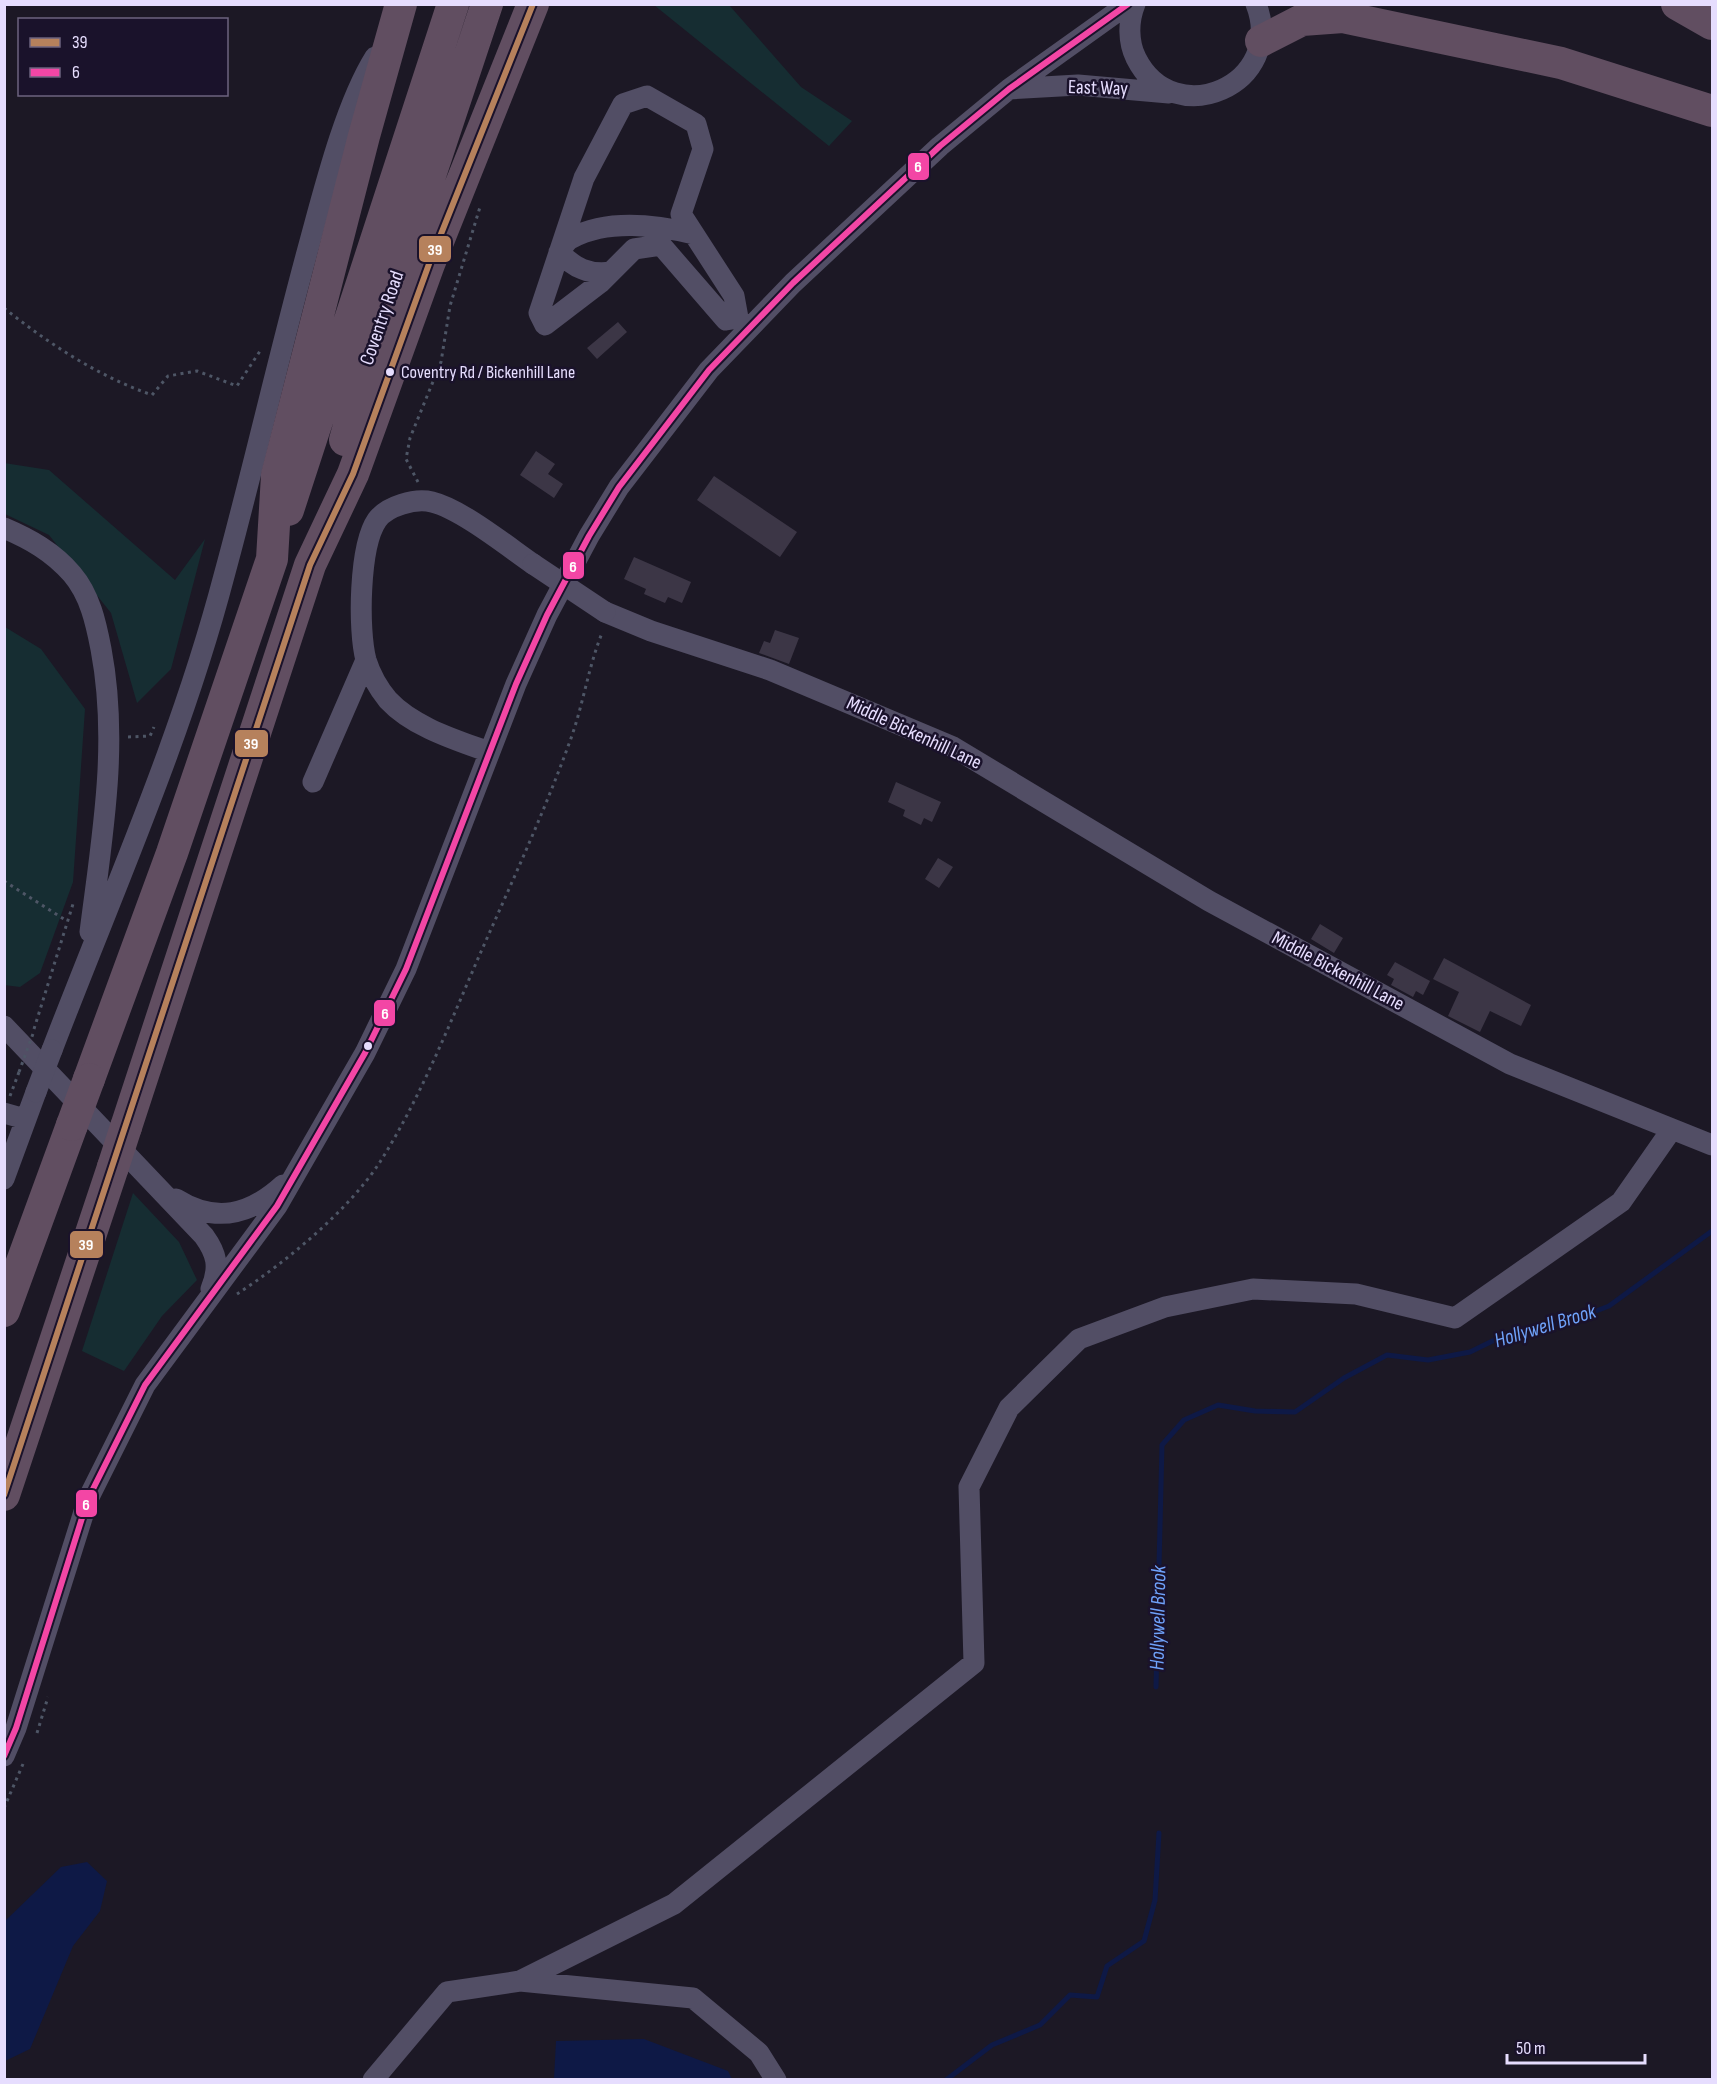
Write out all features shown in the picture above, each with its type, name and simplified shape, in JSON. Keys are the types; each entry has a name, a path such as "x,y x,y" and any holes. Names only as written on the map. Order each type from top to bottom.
{"highway":[{"name":"Coventry Road","path":"272,559 453,4"},
{"name":"Coventry Road","path":"310,565 362,380 487,4"},
{"path":"4,1495 310,565 352,474 429,264 533,4"},
{"path":"1677,4 1713,24"},
{"path":"4,1311 172,854 272,559 277,475 364,136 398,14"},
{"path":"1261,41 1302,20 1343,17 1561,63 1713,111"}],"street":[{"name":"East Way","path":"4,1756 26,1733 88,1499 145,1385 277,1206 365,1053 406,969 489,752 547,615 589,536 620,487 743,323 793,283 940,146 1009,89 1128,4"},
{"name":"East Way","path":"1135,4 1130,24 1130,39 1140,66 1161,86 1188,96"},
{"path":"1256,4 1261,26 1261,41"},
{"path":"4,1179 87,959 143,823 189,695 224,578 275,371 322,198 370,66 398,14"},
{"name":"East Way","path":"1009,89 1102,86 1202,96 1229,87 1250,67 1261,41"},
{"path":"648,96 696,124 703,149 681,214 694,234 734,296 743,323 726,321 661,245 634,249 611,272 545,325 539,313 584,178 623,104 648,96"},
{"path":"559,252 571,238 612,226 666,227 694,234"},
{"path":"559,252 572,266 598,273 611,272"},
{"name":"Middle Bickenhill Lane","path":"489,752 445,736 403,712 388,700 366,660 360,620 362,582 377,520 397,506 413,502 431,502 496,538 607,612 651,631 770,670 953,747 1209,901 1510,1064 1713,1145"},
{"path":"4,528 35,541 72,574 94,613 105,673 110,737 107,798 87,959"},
{"path":"313,782 366,660"},
{"path":"4,1026 163,1190 215,1252 218,1273 206,1301"},
{"path":"6,1107 26,1119"},
{"path":"520,1982 674,1904 974,1664 969,1487 1009,1408 1079,1339 1165,1307 1253,1289 1356,1294 1455,1318 1622,1202 1672,1129"},
{"path":"163,1190 194,1210 228,1213 247,1209 267,1199 292,1177"},
{"path":"373,2079 447,1992 520,1982 693,1998 759,2053 776,2079"}],"path":[{"path":"4,308 37,334 120,384 152,395 168,376 197,371 237,387 261,349"},
{"path":"228,1292 236,1295 268,1274 314,1234 358,1190 379,1163 404,1119 463,993 571,740 592,657 607,612"},
{"path":"110,737 150,736 159,717"},
{"path":"4,881 67,921"},
{"path":"6,1107 34,1031 74,901"},
{"path":"26,1733 39,1727 49,1694"},
{"path":"4,1808 26,1758"}],"green space":[{"path":"654,5 729,5 801,87 852,121 829,146"},
{"path":"4,463 49,470 175,580 205,539 171,669 137,703 111,613 49,535 5,514"},
{"path":"5,627 41,649 85,709 73,882 40,973 20,987 4,985"},
{"path":"133,1193 179,1242 197,1280 162,1316 124,1371 82,1351"}],"water":[{"path":"87,1862 107,1881 100,1911 73,1946 30,2049 5,2061 5,1921 61,1867"},
{"path":"644,2039 728,2071 732,2079 554,2079 556,2041"}],"building":[{"path":"618,322 627,332 597,359 587,348"},
{"path":"536,451 555,464 548,474 563,484 554,498 520,475"},
{"path":"714,476 797,532 780,557 697,500"},
{"path":"634,557 691,582 682,603 668,597 665,603 644,594 646,589 624,579"},
{"path":"775,630 799,638 789,664 759,653 764,641 770,643"},
{"path":"896,782 941,802 932,822 924,818 921,825 903,816 905,810 888,802"},
{"path":"938,858 953,867 939,888 925,879"},
{"path":"1320,924 1343,938 1334,953 1311,939"},
{"path":"1444,958 1531,1005 1521,1026 1490,1011 1480,1032 1448,1016 1459,992 1433,979"},
{"path":"1395,962 1430,981 1423,995 1416,991 1413,997 1391,985 1394,979 1387,975"}],"waterway":[{"name":"Hollywell Brook","path":"1156,1687 1162,1445 1184,1420 1218,1405 1255,1411 1295,1412 1344,1378 1387,1355 1428,1360 1470,1352 1513,1331 1570,1321 1609,1306 1712,1231"},
{"name":"Hollywell Brook","path":"946,2080 992,2045 1040,2025 1070,1995 1097,1997 1107,1966 1144,1941 1155,1900 1159,1833"}],"transit line":[{"name":"39","path":"4,1495 310,565 353,474 429,264 533,4"},
{"name":"6","path":"4,1756 16,1728 88,1499 145,1385 277,1206 365,1053 406,969 516,684 547,615 589,536 619,487 709,370 793,283 940,146 1009,89 1128,4"}],"place":[{"name":"Coventry Rd / Bickenhill Lane","path":"390,372"}]}
